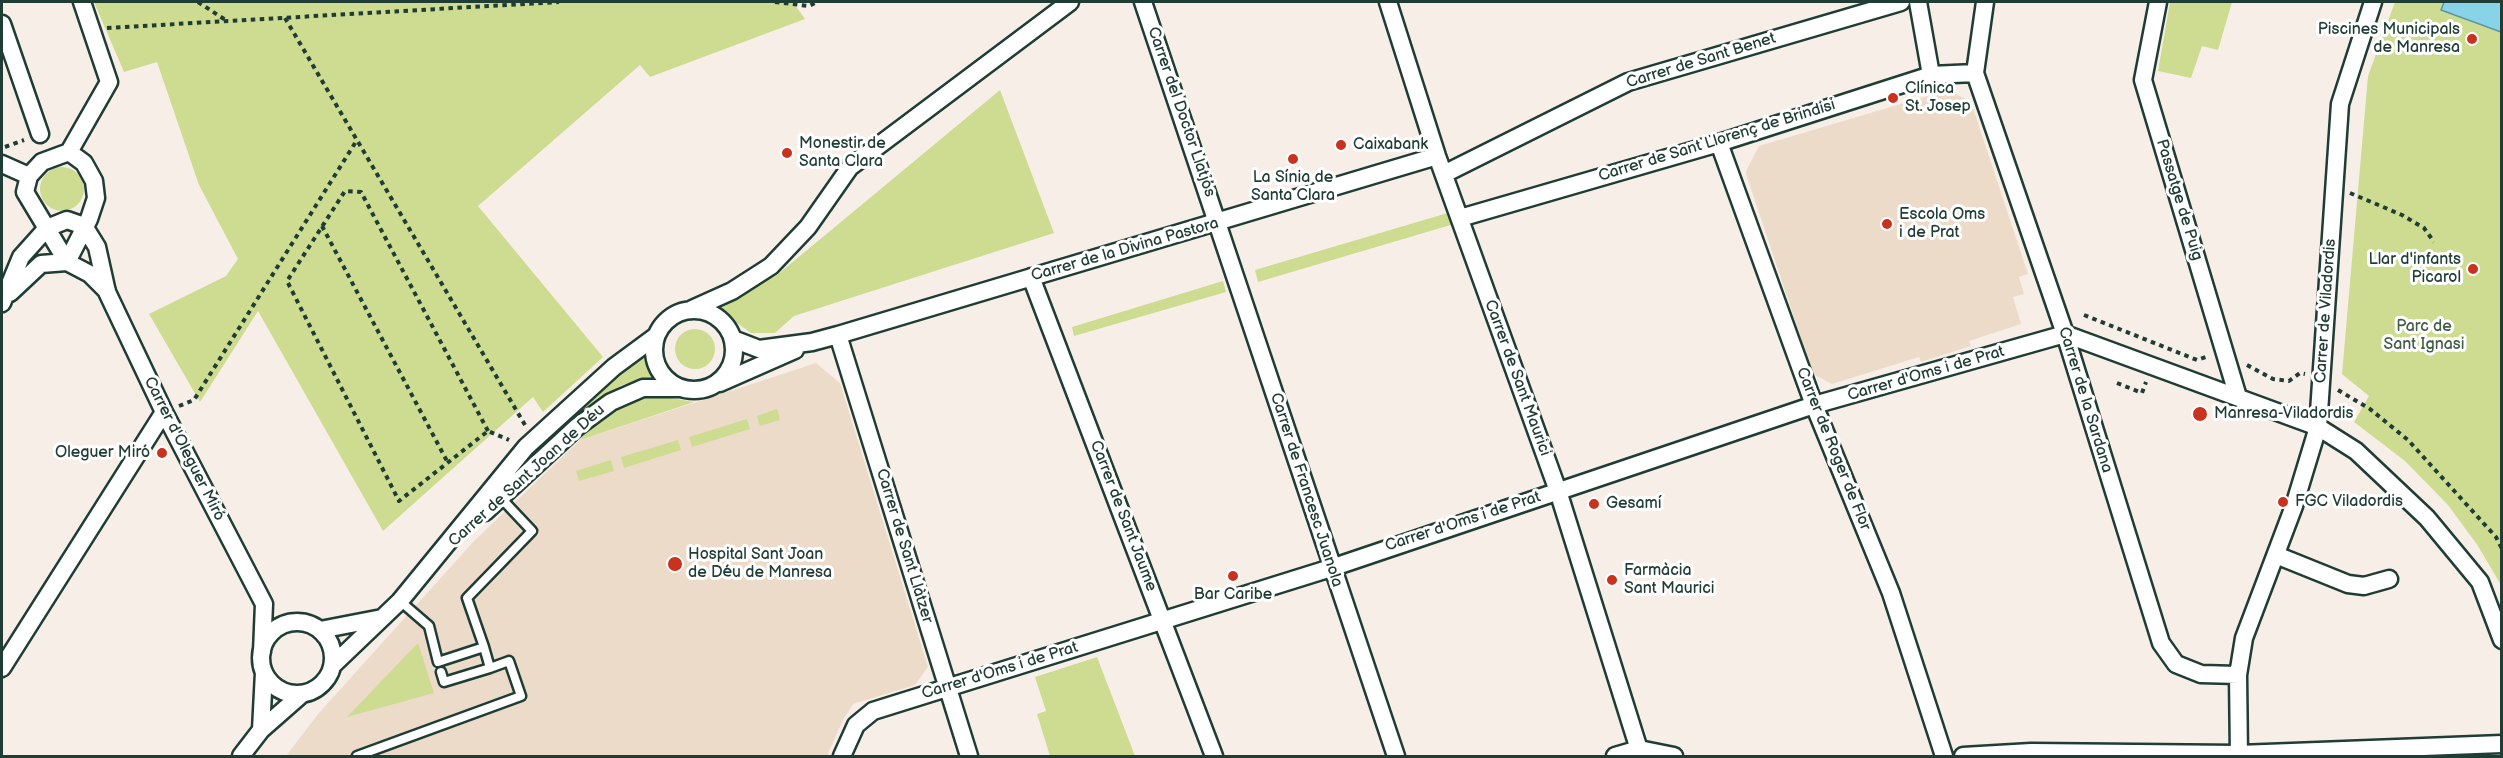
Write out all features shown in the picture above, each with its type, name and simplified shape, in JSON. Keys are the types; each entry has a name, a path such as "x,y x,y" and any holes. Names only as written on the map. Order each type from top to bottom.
{"street":[{"path":"66,262 25,192 29,176 42,162 69,152 109,82 82,2"},
{"path":"692,309 718,317 733,339 734,357 731,366 713,385 697,390 680,388 668,381 659,370 654,350 656,336 670,317 732,291 771,266 808,227 850,167 1070,2"},
{"name":"Carrer del Doctor Llatjós","path":"1143,2 1219,222"},
{"name":"Carrer de Sant Maurici","path":"1388,2 1437,156 1558,491 1640,753"},
{"name":"Carrer de Sant Benet","path":"1444,174 1628,82 1901,2"},
{"path":"1918,2 1931,75"},
{"path":"1975,73 1985,2"},
{"name":"Passatge de Puig","path":"2157,2 2143,80 2238,397"},
{"name":"Carrer de Viladordis","path":"2239,755 2238,675 2244,638 2276,555 2318,427 2340,104 2373,2"},
{"path":"2,24 40,134"},
{"name":"Carrer de Sant Llorenç de Brindisi","path":"1460,218 1719,142 1931,75 1975,73"},
{"name":"Carrer de la Sardana","path":"1975,73 2065,334 2161,643 2176,663 2184,667 2201,674 2238,675"},
{"name":"Carrer de Roger de Flor","path":"1719,142 1814,405 1891,593 1944,756"},
{"path":"66,262 96,198 94,180 84,163 69,152"},
{"name":"Carrer de la Divina Pastora","path":"733,339 759,349 812,342 1437,156"},
{"path":"2,164 29,176"},
{"path":"42,222 67,220 84,226"},
{"path":"3,301 21,257 42,222"},
{"name":"Carrer de Francesc Juanola","path":"1219,222 1331,568 1396,756"},
{"name":"Carrer d'Oleguer Miró","path":"84,226 97,247 108,292 164,412 264,604"},
{"path":"3,301 41,264 66,262"},
{"name":"Carrer d'Oleguer Miró","path":"66,262 90,274 108,292"},
{"name":"Carrer de Sant Jaume","path":"1031,277 1214,756"},
{"path":"2065,334 2318,427 2356,451 2427,518 2480,582 2502,640"},
{"name":"Carrer d'Oms i de Prat","path":"842,756 848,741 863,717 920,696 946,690 1163,619 1331,568 1814,405 2065,334"},
{"name":"Carrer de Sant Llàtzer","path":"838,335 900,531 946,690 969,756"},
{"name":"Carrer de Sant Joan de Déu","path":"332,666 400,601 530,444 614,367 656,336"},
{"name":"Carrer de la Divina Pastora","path":"713,385 812,342"},
{"name":"Carrer de Sant Joan de Déu","path":"443,551 577,427 611,402 643,388 680,388"},
{"path":"2,668 164,412"},
{"path":"2276,555 2348,584 2364,586 2389,579"},
{"path":"261,730 264,672 261,652 264,604 320,630 383,617"},
{"path":"261,652 265,642 279,627 299,622"},
{"path":"241,756 261,730 302,694 322,685 332,666 331,646 320,630"},
{"path":"264,672 279,690 291,694 302,694"},
{"path":"1963,756 2031,752 2239,755 2502,744"},
{"path":"1615,756 1640,753 1674,756"}],"lane":[{"path":"490,668 467,598 532,531 499,499 503,476"},
{"path":"400,601 429,626 438,662 484,647"},
{"path":"357,756 521,696 509,661 444,682 441,672"}],"path":[{"path":"198,2 227,21"},
{"path":"91,29 559,2"},
{"path":"775,2 808,6 817,2"},
{"path":"285,18 530,444"},
{"path":"164,412 194,400 357,140"},
{"path":"2334,190 2371,200 2402,215 2424,228 2433,242"},
{"path":"488,431 399,501 287,281 345,191 361,192 488,431 530,444"},
{"path":"322,226 448,463"},
{"path":"2084,315 2197,360 2215,353 2273,378 2289,381 2300,373 2322,380 2370,409 2408,440 2496,537 2502,549"},
{"path":"2117,383 2142,393"},
{"path":"2202,415 2206,410"}],"shaded area":[{"name":"Escola Oms i de Prat","path":"1948,90 1971,102 2028,274 2019,277 2024,294 2013,297 2021,324 1969,341 1971,346 1921,362 1919,357 1832,384 1813,374 1746,174 1747,169 1759,146"},
{"name":"Hospital Sant Joan de Déu de Manresa","path":"816,363 840,383 928,667 915,685 853,704 827,756 286,756 318,714 474,541 580,440"}],"green space":[{"path":"94,2 793,2 805,19 650,77 640,65 478,206 603,357 543,412 533,397 383,531 258,311 200,402 149,314 226,276 238,259 199,185 157,62 124,72"},
{"path":"2170,2 2232,2 2218,50 2202,46 2191,78 2158,71"},
{"name":"Parc de Sant Ignasi","path":"2395,2 2501,2 2501,585 2478,546 2448,505 2405,461 2354,422 2369,396 2342,374 2368,76"},
{"path":"1000,90 1054,233 794,316 775,333 751,333 715,307 777,275"},
{"path":"62,167 78,173 84,189 78,205 62,211 46,205 40,189 46,173"},
{"path":"1451,212 1454,224 1258,282 1255,270"},
{"path":"1223,281 1226,292 1074,336 1072,327"},
{"path":"695,329 709,335 715,349 709,363 695,369 681,363 675,349 681,335"},
{"path":"646,353 656,377 622,385 602,397 557,439 550,433 597,387"},
{"path":"654,395 694,402 580,440 592,425 613,407"},
{"path":"777,409 780,420 760,426 757,416"},
{"path":"747,419 750,429 692,447 689,437"},
{"path":"678,440 681,450 624,468 621,457"},
{"path":"611,460 614,471 579,481 576,471"},
{"path":"418,643 434,693 347,717"},
{"path":"1097,657 1135,756 1050,756 1037,714 1046,711 1035,677"}],"water":[{"path":"2444,2 2501,2 2501,32 2441,10"}],"place":[{"name":"Piscines Municipals de Manresa","path":"2472,39"},
{"name":"Clínica St. Josep","path":"1893,98"},
{"name":"Caixabank","path":"1341,145"},
{"name":"Monestir de Santa Clara","path":"787,153"},
{"name":"La Sínia de Santa Clara","path":"1293,159"},
{"name":"Escola Oms i de Prat","path":"1887,224"},
{"name":"Llar d'infants Picarol","path":"2473,269"},
{"name":"Manresa-Viladordis","path":"2200,414"},
{"name":"Oleguer Miró","path":"162,453"},
{"name":"FGC Viladordis","path":"2283,502"},
{"name":"Gesamí","path":"1594,504"},
{"name":"Hospital Sant Joan de Déu de Manresa","path":"675,564"},
{"name":"Bar Caribe","path":"1233,576"},
{"name":"Farmàcia Sant Maurici","path":"1612,580"}]}
